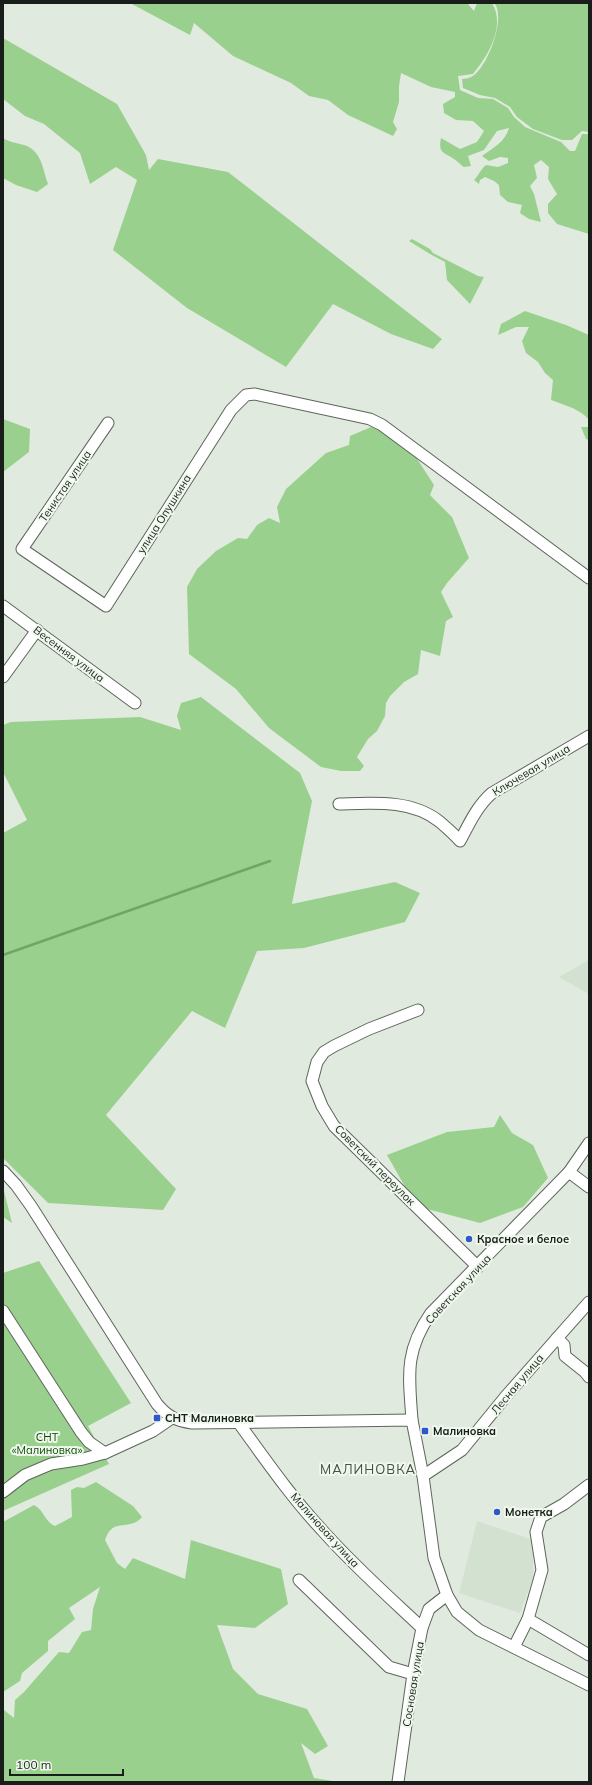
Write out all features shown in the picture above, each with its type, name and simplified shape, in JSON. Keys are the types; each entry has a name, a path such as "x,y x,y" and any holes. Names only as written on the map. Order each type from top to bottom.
{"street":[{"name":"улица Опушкина","path":"22,549 106,606 222,422 239,400 246,395 255,394 370,419 382,425 589,578"},
{"name":"Тенистая улица","path":"22,549 108,423"},
{"name":"Весенняя улица","path":"3,606 135,703"},
{"path":"3,677 37,630"},
{"name":"Ключевая улица","path":"339,804 394,804 413,807 439,821 460,841 475,812 484,799 589,736"},
{"name":"Советский переулок","path":"418,1010 369,1028 324,1052 316,1062 312,1081 322,1106 334,1126 478,1267"},
{"name":"Советская улица","path":"589,1143 569,1172 431,1314 420,1330 414,1343 408,1374 412,1420 423,1476 434,1558 447,1595 457,1612 479,1630 589,1685"},
{"path":"3,1171 16,1185 31,1206 157,1404 172,1418 182,1422 192,1423 412,1420"},
{"path":"569,1172 589,1187"},
{"name":"Лесная улица","path":"423,1476 462,1450 506,1396 589,1302"},
{"path":"3,1311 81,1432 89,1442 105,1453"},
{"path":"557,1338 564,1345 565,1356 589,1377"},
{"path":"3,1492 25,1475 51,1464 83,1459 105,1453 153,1431 172,1418"},
{"name":"Малиновая улица","path":"238,1422 286,1486 321,1529 352,1562 422,1628"},
{"path":"514,1647 528,1619 542,1570 536,1532 541,1517 564,1504 589,1485"},
{"path":"299,1580 389,1667 413,1674"},
{"name":"Сосновая улица","path":"398,1782 413,1674 422,1628 429,1609 447,1595"},
{"path":"528,1619 589,1655"}],"shaded area":[{"path":"589,960 589,994 559,977"},
{"path":"477,1521 533,1540 533,1578 520,1613 459,1593"}],"green space":[{"path":"130,3 467,3 474,11 477,3 492,3 496,12 497,21 493,40 484,59 473,74 458,76 460,90 478,98 493,99 508,108 514,117 525,127 561,142 570,151 575,151 582,134 589,134 589,234 557,224 548,213 548,204 557,194 548,179 549,167 541,160 534,165 537,178 530,186 534,194 541,222 529,219 520,213 522,205 508,202 500,195 499,185 494,181 485,177 480,180 479,184 474,180 486,165 498,167 508,163 508,158 500,157 489,161 482,156 502,141 509,128 497,131 484,150 468,156 471,166 464,167 442,152 440,147 441,138 460,149 477,142 484,131 473,121 456,120 444,113 443,104 455,97 455,92 431,87 401,73 399,102 393,122 397,129 393,136 348,115 328,100 309,96 291,83 233,56 194,23 190,35"},
{"path":"494,3 589,3 589,132 582,131 572,140 562,140 533,129 517,117 510,107 495,98 480,95 463,88 462,79 466,79 477,72 489,54 497,30 497,10"},
{"path":"3,38 117,104 146,155 149,170 158,159 228,172 442,339 433,349 391,334 333,304 286,367 187,308 113,250 137,180 116,167 90,184 80,153 44,124 25,116 3,99"},
{"path":"3,138 27,146 36,153 41,162 48,184 37,192 16,185 3,178"},
{"path":"412,239 430,249 433,253 478,276 484,277 470,304 447,280 445,262 409,241"},
{"path":"525,311 566,325 589,335 589,420 577,410 551,400 553,380 545,373 538,362 526,353 522,341 529,327 516,327 498,335 501,324"},
{"path":"3,419 30,429 29,452 3,472"},
{"path":"371,427 391,435 412,451 434,485 430,495 452,517 469,558 441,592 453,617 446,621 440,656 421,650 418,674 404,682 390,696 386,703 385,716 377,731 368,739 357,757 364,766 360,771 341,771 321,767 269,728 236,689 189,654 187,587 197,569 216,551 238,538 247,539 257,525 269,518 280,523 277,507 286,489 326,453 349,445 350,436"},
{"path":"581,427 589,427 589,440 586,439"},
{"path":"201,697 300,773 312,801 292,904 395,882 420,893 405,922 304,948 257,951 225,1028 192,1011 106,1115 176,1189 163,1210 48,1203 3,1158 3,833 27,820 3,772 3,725 11,722 140,717 181,730 177,716 181,703"},
{"path":"500,1115 512,1133 533,1145 548,1178 523,1207 480,1223 416,1206 387,1155 447,1132 494,1127"},
{"path":"3,1190 4,1191 12,1223 3,1217"},
{"name":"СНТ «Малиновка»","path":"39,1261 131,1403 88,1426 109,1464 3,1511 3,1273"},
{"path":"96,1482 133,1506 142,1517 134,1523 117,1526 111,1530 105,1540 117,1563 125,1569 133,1558 185,1579 191,1540 281,1569 288,1604 255,1628 217,1625 233,1669 258,1694 307,1709 328,1746 315,1754 301,1743 314,1778 339,1782 3,1782 3,1711 4,1710 14,1718 15,1700 24,1692 59,1652 69,1653 82,1632 91,1630 93,1609 100,1587 69,1608 75,1619 48,1641 48,1651 22,1673 20,1681 3,1692 3,1522 34,1505 49,1522 55,1526 72,1517 71,1490 77,1487 84,1488"}],"waterway":[{"path":"3,955 270,861"}],"place":[{"name":"Красное и белое","path":"469,1239"},
{"name":"СНТ Малиновка","path":"157,1418"},
{"name":"Малиновка","path":"425,1431"},
{"name":"Монетка","path":"497,1512"}],"district":[{"name":"МАЛИНОВКА","path":"368,1469"}]}
